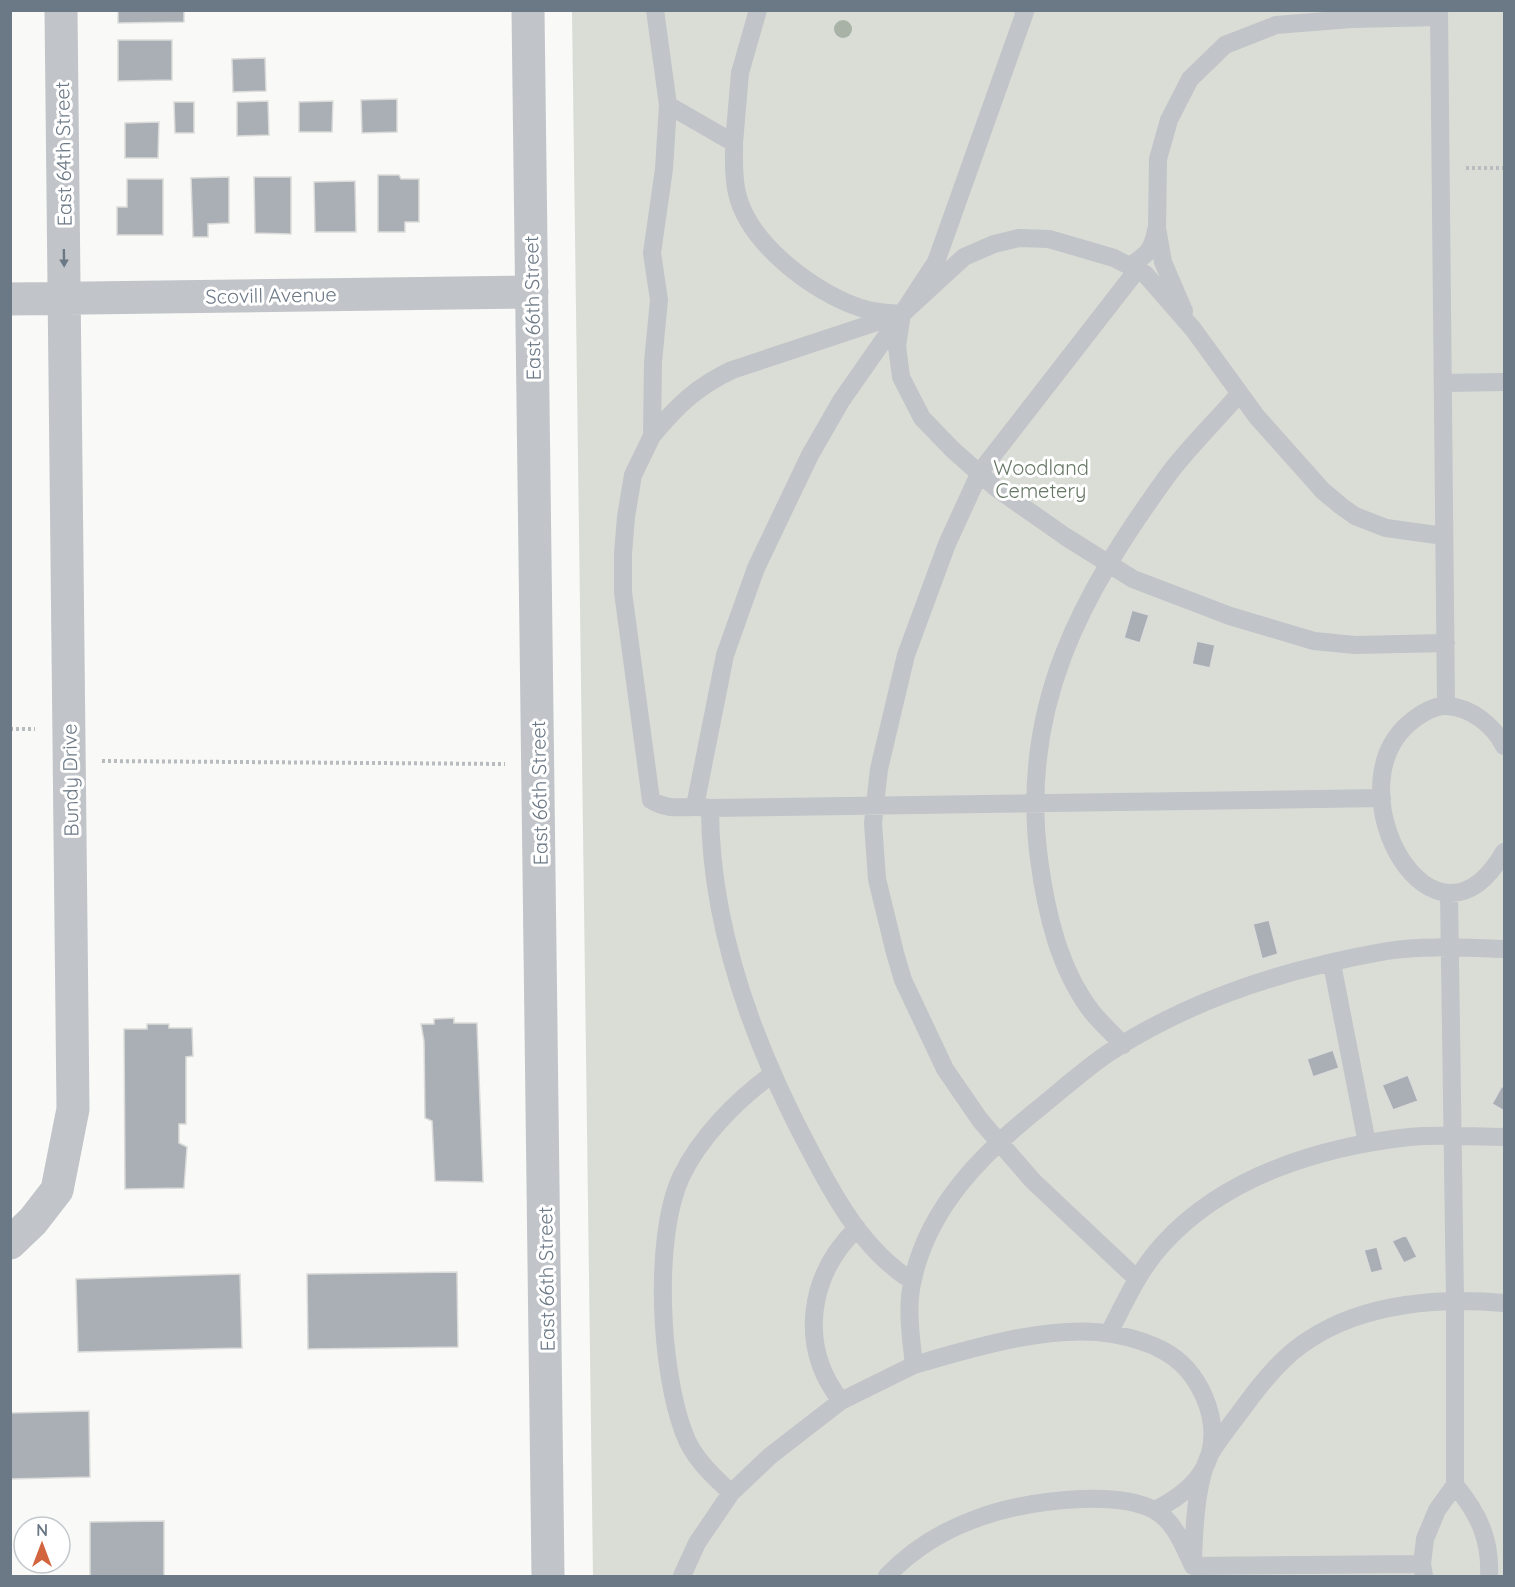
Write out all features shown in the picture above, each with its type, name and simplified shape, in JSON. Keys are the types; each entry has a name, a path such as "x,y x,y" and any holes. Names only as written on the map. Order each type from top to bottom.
{"street":[{"name":"East 64th Street","path":"61,10 65,298"},
{"name":"East 66th Street","path":"528,10 548,1576"},
{"name":"Scovill Avenue","path":"10,299 532,292"},
{"name":"Bundy Drive","path":"10,1243 33,1221 57,1190 73,1109 65,298"}],"lane":[{"path":"652,436 653,362 659,300 652,254 664,168 668,105 655,10"},
{"path":"758,10 740,73 734,143 737,194 755,232 770,249 799,273 837,298 860,308 902,314"},
{"path":"912,1281 887,1262 857,1228 825,1182 771,1075 741,984 723,916 702,807 726,655 756,568 810,455 841,401 930,275 944,242 1025,11"},
{"path":"1137,1279 1049,1198 1001,1141 980,1120 945,1069 903,980 881,901 874,858 875,805 879,769 906,655 947,544 980,472 1134,268 1154,246 1157,228 1158,159 1169,120 1190,79 1225,45 1276,25 1439,14 1446,705"},
{"path":"668,105 734,143"},
{"path":"1157,228 1163,262 1193,329"},
{"path":"1382,798 666,809 651,800 624,591 626,517 633,475 652,436 693,392 713,379 732,370 902,314 964,257 994,244 1029,238 1049,239 1114,258 1145,274 1193,329 1239,394 1323,490 1355,516 1402,531 1444,536"},
{"path":"944,242 947,256 964,257"},
{"path":"902,314 897,346 901,377 922,418 953,450 996,488 1108,564 1133,579 1182,600 1314,641 1354,645 1446,643"},
{"path":"1443,383 1504,382"},
{"path":"1123,1045 1086,1002 1074,983 1054,936 1042,887 1034,803 1037,747 1046,703 1075,628 1108,564 1168,474 1239,394"},
{"path":"1504,746 1494,729 1481,719 1446,705 1430,709 1413,719 1400,731 1390,748 1384,769 1382,798 1387,832 1393,849 1416,879 1432,888 1449,893 1470,887 1485,878 1504,852"},
{"path":"1449,893 1454,1136 1455,1485 1485,1532 1494,1566"},
{"path":"914,1365 910,1316 912,1281 927,1233 945,1202 1001,1141 1107,1054 1197,1004 1244,987 1388,951 1450,948 1504,949"},
{"path":"1332,964 1367,1143"},
{"path":"730,1493 701,1466 684,1434 674,1398 663,1301 665,1249 670,1208 682,1176 716,1126 753,1088 771,1075"},
{"path":"1109,1334 1137,1279 1163,1243 1229,1191 1267,1171 1316,1155 1367,1143 1410,1137 1504,1137"},
{"path":"842,1401 822,1370 813,1324 815,1306 827,1266 838,1246 857,1228"},
{"path":"1155,1510 1187,1489 1272,1372 1311,1338 1356,1318 1382,1311 1455,1300 1504,1303"},
{"path":"682,1576 697,1543 730,1493 770,1456 842,1401 914,1365 1014,1340 1069,1333 1109,1334 1137,1340 1164,1351 1191,1374 1203,1393 1211,1417 1209,1457 1197,1512 1193,1571"},
{"path":"1193,1571 1423,1570 1425,1539 1432,1520 1455,1485"},
{"path":"887,1576 915,1551 962,1524 994,1512 1044,1502 1102,1499 1128,1502 1155,1510 1175,1532 1193,1571"}],"path":[{"path":"1459,168 1504,168"},
{"path":"10,729 35,729"},
{"path":"95,761 513,764"}],"green space":[{"name":"Woodland Cemetery","path":"572,11 1504,11 1504,1576 593,1576"}],"building":[{"path":"118,10 184,10 184,22 118,23"},
{"path":"118,40 172,40 172,80 118,81"},
{"path":"265,58 266,91 233,92 232,59"},
{"path":"397,99 397,132 362,133 361,100"},
{"path":"268,101 269,135 237,136 237,102"},
{"path":"333,101 332,132 299,132 299,102"},
{"path":"174,102 194,102 194,133 175,133"},
{"path":"159,122 158,158 125,158 125,123"},
{"path":"378,175 399,175 401,179 419,179 419,222 405,222 405,232 378,232"},
{"path":"229,177 229,223 208,224 208,237 193,237 191,178"},
{"path":"254,177 291,177 291,234 255,233"},
{"path":"127,179 163,179 163,235 117,235 117,207 127,207"},
{"path":"355,181 356,232 315,232 314,182"},
{"path":"1132,610 1149,615 1140,643 1124,638"},
{"path":"1197,641 1215,645 1210,668 1192,664"},
{"path":"1269,920 1278,954 1262,959 1253,924"},
{"path":"454,1018 454,1023 477,1023 483,1182 435,1181 432,1121 425,1118 424,1041 421,1024 434,1024 434,1019"},
{"path":"147,1024 169,1024 169,1028 192,1028 193,1056 186,1057 186,1124 179,1124 179,1143 187,1147 184,1188 125,1189 124,1029 147,1029"},
{"path":"1333,1050 1339,1068 1313,1077 1307,1059"},
{"path":"1408,1075 1418,1101 1393,1110 1382,1085"},
{"path":"1502,1086 1504,1088 1504,1111 1492,1104"},
{"path":"1406,1235 1417,1257 1404,1263 1392,1241"},
{"path":"1377,1247 1383,1270 1371,1273 1364,1250"},
{"path":"457,1272 458,1347 308,1349 307,1274"},
{"path":"240,1274 242,1348 78,1352 76,1279"},
{"path":"89,1411 90,1477 10,1479 10,1413"},
{"path":"164,1521 164,1576 90,1576 90,1522"}]}
